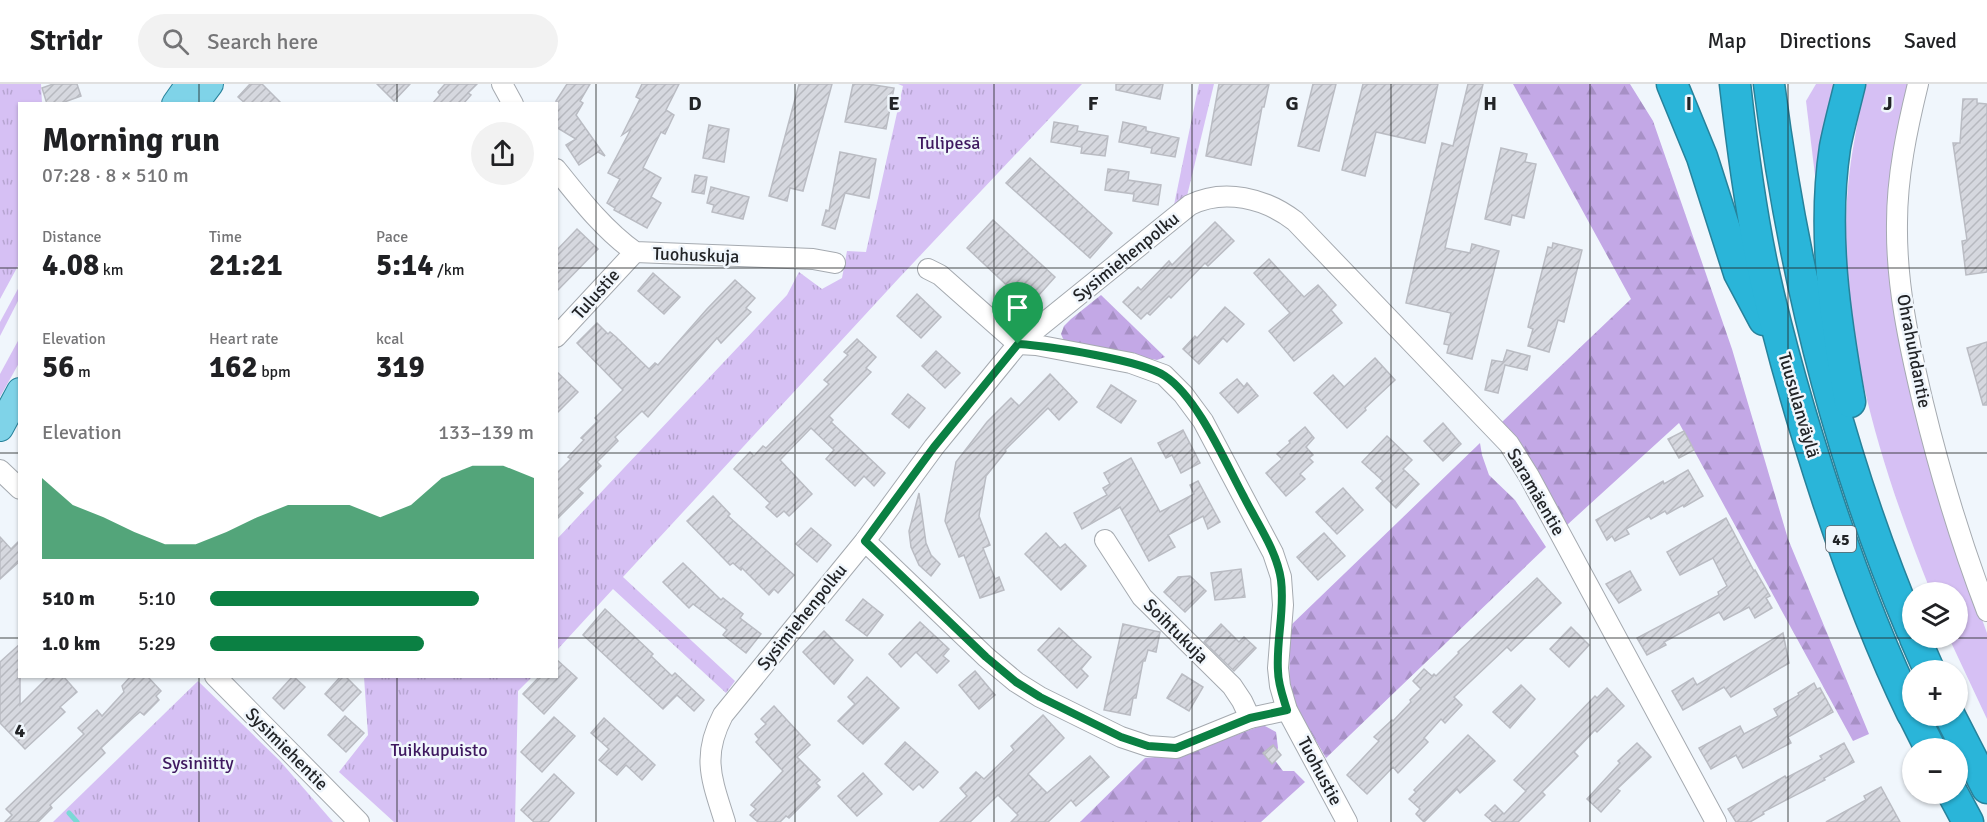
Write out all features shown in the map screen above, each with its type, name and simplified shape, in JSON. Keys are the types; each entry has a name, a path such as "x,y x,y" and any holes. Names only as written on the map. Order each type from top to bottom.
{"highway":[{"path":"1672,84 1702,157 1739,273 1786,360"},
{"name":"Tuusulanväylä","path":"1735,84 1743,149 1763,268 1807,438 1846,554 1902,689"},
{"name":"Tuusulanväylä","path":"1769,84 1787,209 1818,353 1839,427 1877,543 1902,606"},
{"path":"1850,84 1835,147 1830,196 1830,257 1840,348 1877,543"},
{"path":"1955,726 1987,788"},
{"path":"1958,804 1968,822"}],"main road":[{"path":"176,102 189,84"},
{"path":"196,102 210,84"},
{"path":"0,428 18,395"}],"street":[{"path":"502,84 512,102"},
{"name":"Ohrahuhdantie","path":"1918,84 1908,123 1896,221 1903,304 1913,362 1937,457 1955,519 1987,611"},
{"name":"Tuohuskuja","path":"558,171 619,241 635,252 813,259 835,263"},
{"name":"Sysimiehenpolku","path":"725,822 709,764 714,732 723,715 865,541 934,447 1018,344 1190,206 1201,200 1217,196"},
{"name":"Saramäentie","path":"1217,196 1262,202 1281,210 1295,221 1509,444 1529,476 1716,822"},
{"name":"Tulustie","path":"558,335 635,252"},
{"path":"928,269 940,276 1018,344"},
{"name":"Tuohustie","path":"1018,344 1036,345 1131,363 1164,375 1183,394 1203,421 1273,553 1281,577 1283,605 1278,669 1280,687 1287,710 1347,822"},
{"path":"0,470 18,487"},
{"name":"Soihtukuja","path":"1105,540 1142,597 1232,686 1250,718"},
{"path":"865,541 986,657 1016,682 1040,697 1121,737 1148,746 1176,748 1250,718 1287,710"},
{"name":"Sysimiehentie","path":"217,678 359,822"}],"green space":[{"path":"0,84 41,84 42,102 18,102 18,266 0,299"},
{"name":"Tulipesä","path":"898,84 1082,84 623,577 735,681 726,693 613,589 558,649 558,538 787,295 799,272 822,289 842,278 847,251 866,252 903,86"},
{"path":"1199,84 1214,84 1187,196 1174,205"},
{"path":"1513,84 1630,84 1653,121 1732,349 1788,539 1869,734 1853,741 1679,423 1567,525 1529,459 1502,422 1631,299"},
{"path":"1816,84 1837,84 1817,192 1806,101"},
{"path":"1866,84 1910,84 1889,225 1892,298 1921,435 1946,521 1987,633 1987,719 1968,678 1968,660 1959,660 1954,648 1968,648 1968,582 1927,582 1891,483 1860,369 1851,312 1846,254 1847,195"},
{"path":"18,289 18,301 0,336 0,322"},
{"path":"1101,295 1165,357 1157,360 1065,343 1061,334 1064,326"},
{"path":"18,341 18,365 0,397 0,374"},
{"path":"1480,443 1489,475 1515,500 1546,547 1326,758 1289,695 1290,626"},
{"name":"Tuikkupuisto","path":"364,678 531,678 518,691 515,822 394,822 339,772 368,735"},
{"name":"Sysiniitty","path":"198,681 280,761 333,822 53,822"},
{"path":"1263,725 1276,732 1278,748 1274,759 1283,771 1294,771 1305,782 1261,822 1080,822 1145,758 1191,750"}],"building":[{"path":"53,84 77,84 81,96 64,102 46,102 42,88"},
{"path":"250,84 262,84 280,102 244,102 238,97"},
{"path":"377,84 410,84 394,101"},
{"path":"445,84 477,84 468,93 471,95 465,102 434,102 440,95 438,92"},
{"path":"567,84 590,84 580,101 583,103 576,115 605,156 598,152 579,165 566,145 576,139 558,128 558,102 556,101"},
{"path":"642,84 679,84 666,110 674,115 665,134 661,132 643,168 661,178 651,197 661,203 647,228 614,210 615,208 607,203 620,179 608,173 631,129 622,135 640,99 636,97"},
{"path":"799,84 832,84 803,191 790,188 787,201 769,196"},
{"path":"853,84 894,88 886,129 845,122"},
{"path":"1116,84 1163,84 1160,99 1116,90"},
{"path":"1219,84 1269,84 1264,107 1262,107 1251,165 1206,156"},
{"path":"1313,84 1336,84 1319,151 1298,146"},
{"path":"1363,84 1438,84 1425,143 1376,132 1365,176 1342,170"},
{"path":"1468,84 1483,84 1445,248 1470,253 1472,244 1499,251 1472,359 1447,353 1449,345 1444,344 1451,313 1406,303 1442,143 1453,146"},
{"path":"1963,99 1977,99 1977,103 1987,104 1987,272 1966,275 1962,241 1967,240 1953,143 1960,143"},
{"path":"1054,122 1078,126 1077,131 1108,136 1105,156 1081,153 1082,147 1051,142"},
{"path":"1123,122 1146,127 1146,131 1179,138 1175,157 1151,153 1152,148 1119,142"},
{"path":"709,125 729,129 724,162 703,158"},
{"path":"1501,148 1527,154 1525,162 1536,164 1524,218 1512,215 1510,225 1485,219"},
{"path":"840,152 876,159 869,198 845,193 835,229 822,225 826,210 829,211"},
{"path":"1030,158 1112,233 1090,258 1006,183"},
{"path":"1108,169 1129,172 1128,180 1161,185 1158,205 1133,201 1134,194 1105,190"},
{"path":"695,175 707,177 704,194 692,192"},
{"path":"711,187 749,197 743,219 712,212 714,205 707,203"},
{"path":"993,220 1055,277 1029,306 967,248"},
{"path":"1215,222 1234,241 1208,266 1205,263 1171,298 1169,296 1150,315 1147,313 1141,319 1123,302 1138,287 1141,290 1169,261 1172,265"},
{"path":"577,229 598,249 558,290 558,249"},
{"path":"1553,243 1582,250 1564,322 1558,320 1549,352 1528,346 1533,329 1528,327 1548,247 1552,248"},
{"path":"1269,259 1304,297 1318,285 1336,305 1331,310 1342,323 1294,361 1269,331 1290,313 1254,273"},
{"path":"653,273 680,297 664,314 638,291"},
{"path":"735,280 755,298 746,308 751,312 721,343 717,338 648,417 642,411 615,437 618,441 597,462 601,466 578,489 583,493 558,518 558,472 571,459 568,457 584,440 581,438 598,421 595,418 623,390 577,343 597,323 608,334 610,332 616,337 649,369 655,363 658,365"},
{"path":"917,294 941,317 921,338 897,316"},
{"path":"1225,307 1244,324 1227,342 1223,338 1199,364 1183,349 1195,336 1197,338"},
{"path":"857,339 876,357 866,368 871,372 829,416 833,420 831,422 885,473 874,486 864,476 855,486 826,459 834,450 811,428 780,460 812,494 789,516 784,511 777,517 766,507 770,503 734,469 750,452 754,456 763,446 766,448 829,384 824,380 848,355 844,352"},
{"path":"1987,342 1987,405 1983,405 1967,348"},
{"path":"1507,350 1530,356 1527,370 1505,365 1498,393 1485,390 1492,360 1503,362"},
{"path":"936,351 960,373 945,388 922,366"},
{"path":"1375,358 1395,380 1347,428 1314,393 1333,375 1344,387"},
{"path":"558,373 578,392 558,412"},
{"path":"1050,374 1077,402 1059,420 1048,408 1005,450 986,476 979,516 990,545 983,548 995,579 999,577 1004,590 980,598 964,555 959,557 945,521 956,462 987,422 1011,398 1019,406"},
{"path":"1237,379 1244,387 1247,383 1258,396 1238,413 1220,393"},
{"path":"1111,385 1136,401 1121,423 1097,407"},
{"path":"908,394 925,408 909,428 892,414"},
{"path":"1443,423 1461,444 1443,461 1424,441"},
{"path":"1305,427 1314,438 1306,447 1313,455 1309,458 1313,462 1300,474 1305,479 1286,496 1266,473 1282,459 1277,454"},
{"path":"1183,430 1200,463 1181,473 1172,455 1166,458 1158,443"},
{"path":"1684,431 1694,450 1679,458 1668,439"},
{"path":"1387,436 1412,460 1403,469 1419,484 1396,508 1376,488 1383,481 1362,462"},
{"path":"1131,458 1160,512 1194,494 1190,485 1198,481 1220,522 1208,529 1203,516 1168,535 1175,547 1149,561 1120,507 1082,529 1074,513 1107,495 1103,488 1110,484 1104,473"},
{"path":"1688,470 1703,496 1667,514 1665,511 1651,519 1649,516 1626,529 1629,534 1615,541 1612,536 1607,540 1596,520 1663,481 1664,484"},
{"path":"1343,488 1363,510 1337,534 1316,512"},
{"path":"919,493 926,543 931,555 940,564 931,576 919,565 911,547 909,531"},
{"path":"713,496 730,514 728,516 794,575 778,593 774,589 769,595 742,568 741,570 733,563 730,565 687,521"},
{"path":"1726,518 1770,596 1766,598 1772,608 1755,618 1749,607 1724,620 1719,612 1664,642 1666,645 1647,655 1637,638 1719,595 1718,592 1727,586 1713,558 1680,575 1667,552"},
{"path":"811,528 831,545 817,562 796,544"},
{"path":"1046,533 1060,548 1065,544 1086,566 1061,590 1025,554"},
{"path":"1324,533 1345,556 1318,580 1297,557"},
{"path":"0,537 11,549 18,542 18,563 0,579"},
{"path":"683,563 721,600 723,598 743,614 740,618 761,634 746,653 723,635 727,630 693,604 689,608 663,582"},
{"path":"1241,569 1245,597 1215,600 1211,573"},
{"path":"1630,571 1641,590 1619,603 1606,584"},
{"path":"1190,576 1206,591 1185,612 1164,592 1178,577"},
{"path":"1537,578 1561,603 1511,651 1507,647 1454,697 1462,705 1445,723 1441,719 1424,738 1428,742 1398,773 1393,767 1367,794 1347,775 1379,741 1374,737 1393,721 1421,689 1413,681 1424,669 1432,676 1434,674 1436,676 1458,652"},
{"path":"863,599 883,615 867,636 846,620"},
{"path":"605,609 653,654 651,656 672,676 675,673 704,700 694,711 677,695 663,709 583,635"},
{"path":"920,622 949,649 943,656 949,661 937,673 916,652 901,667 889,654"},
{"path":"1123,624 1160,632 1156,652 1148,650 1145,661 1143,661 1136,698 1133,698 1130,715 1104,710"},
{"path":"1221,624 1239,642 1244,637 1256,648 1234,671 1204,642"},
{"path":"1571,627 1589,645 1569,667 1550,649"},
{"path":"1059,628 1091,657 1081,669 1088,676 1077,688 1038,650"},
{"path":"824,631 853,660 834,684 803,652"},
{"path":"1783,633 1789,663 1731,697 1724,687 1683,710 1672,691 1693,678 1697,685"},
{"path":"18,646 20,705 47,678 65,678 77,692 60,707 65,712 25,749 0,723 0,662"},
{"path":"558,661 577,678 544,714 523,694 538,678 558,678"},
{"path":"975,671 995,695 979,709 959,685"},
{"path":"1182,674 1203,687 1189,711 1167,698"},
{"path":"867,677 899,708 863,744 838,721 855,704 848,697"},
{"path":"129,678 149,678 161,691 156,696 159,700 144,715 140,712 101,748 105,753 50,805 52,808 38,822 5,822 12,815 6,809 84,734 78,728 97,710 102,716 124,692 122,686"},
{"path":"291,678 295,678 305,687 284,709 273,698"},
{"path":"339,678 347,678 361,692 343,711 325,694"},
{"path":"1814,683 1817,689 1820,688 1833,712 1788,737 1791,743 1743,768 1736,755 1711,769 1699,748 1740,726 1744,734 1778,716 1774,709 1799,695 1798,693"},
{"path":"1521,685 1535,699 1510,728 1493,712"},
{"path":"1607,688 1624,706 1597,732 1595,730 1574,752 1578,756 1542,792 1545,795 1518,822 1493,822 1485,815 1495,805 1504,814 1526,791 1514,780 1595,696 1597,698"},
{"path":"774,706 810,745 797,757 820,780 816,783 820,787 789,818 786,816 780,822 758,822 750,815 756,809 751,805 783,771 756,742 759,739 755,734 766,724 761,719"},
{"path":"1043,715 1064,738 1028,774 1047,793 1090,756 1109,777 1076,806 1071,800 1048,822 1011,822 1018,815 998,795 970,822 940,822 967,796 960,788 976,772 984,779 1014,750 1011,746"},
{"path":"345,716 364,733 346,752 328,735"},
{"path":"554,717 575,736 542,772 521,752"},
{"path":"604,718 655,765 642,780 626,765 617,775 599,760 609,749 591,733"},
{"path":"1468,735 1495,761 1460,793 1457,789 1424,822 1416,814 1420,809 1409,799 1416,792 1414,790"},
{"path":"905,742 938,772 923,788 919,784 913,790 885,764"},
{"path":"1637,743 1651,757 1617,789 1620,791 1601,812 1587,799 1620,763 1618,761"},
{"path":"1844,743 1854,762 1824,778 1825,780 1763,812 1764,814 1750,822 1736,822 1728,809 1785,776 1786,778 1822,759 1820,756"},
{"path":"1273,745 1281,755 1272,764 1263,753"},
{"path":"863,773 882,794 857,816 838,796"},
{"path":"554,774 574,793 548,822 534,822 521,810"},
{"path":"1881,787 1900,822 1826,822 1866,800 1864,796"}],"waterway":[{"path":"69,813 77,822"}],"route":[{"path":"1018,344 1036,345 1131,363 1164,375 1183,394 1203,421 1273,553 1281,577 1283,605 1278,669 1280,687 1287,710 1250,718 1176,748 1148,746 1121,737 1040,697 1016,682 986,657 865,541 934,447 1018,344"}]}
